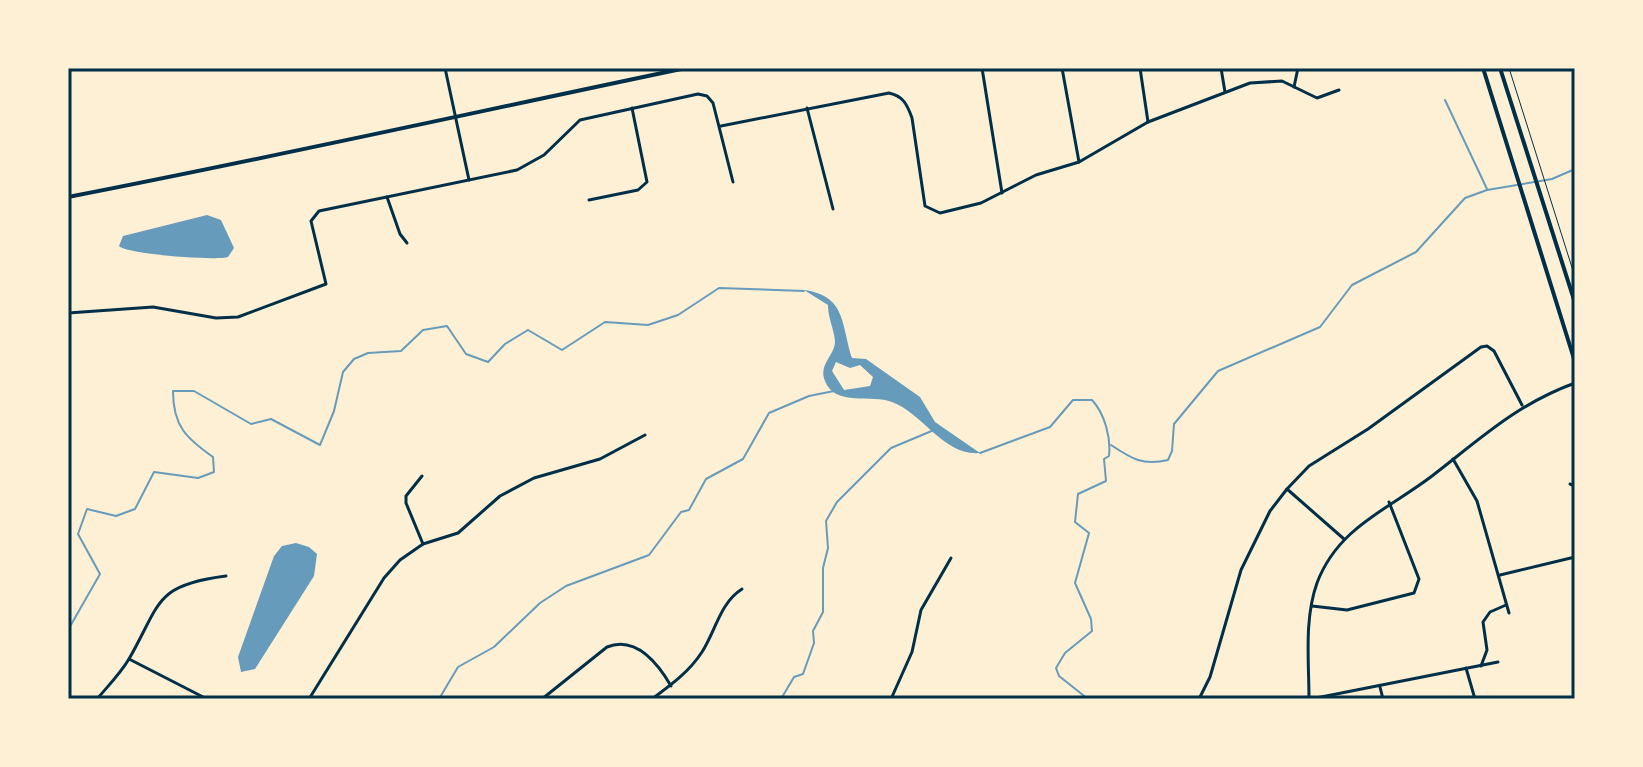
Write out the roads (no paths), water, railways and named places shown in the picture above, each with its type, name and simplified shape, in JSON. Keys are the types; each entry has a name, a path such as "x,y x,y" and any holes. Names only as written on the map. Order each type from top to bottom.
{"street":[{"path":"445,68 469,180"},
{"path":"68,197 376,132 455,120 686,68"},
{"path":"982,68 1002,193"},
{"path":"1062,68 1079,162"},
{"path":"1140,68 1148,122"},
{"path":"1221,68 1225,92"},
{"path":"1294,87 1298,68"},
{"path":"1483,68 1575,362"},
{"path":"1500,68 1575,303"},
{"path":"721,126 889,93 897,95 907,105 912,118 925,206 940,213 981,203 1036,175 1079,162 1148,122 1225,92 1267,80 1294,87 1317,98 1339,90"},
{"path":"68,313 153,307 226,318 268,309 326,284 313,228 314,215 524,167 551,150 580,120 632,108 705,95 712,101 721,126 733,182"},
{"path":"589,200 638,190 647,182 632,108"},
{"path":"807,108 833,209"},
{"path":"387,197 400,234 407,243"},
{"path":"1207,699 1200,698 1241,570 1270,511 1309,466 1368,429 1481,347 1487,346 1494,351 1522,405"},
{"path":"1498,662 1310,699 1312,606 1324,570 1344,539 1389,502 1428,479 1522,405 1575,383"},
{"path":"309,699 389,571 423,544 458,533 500,496 534,478 600,459 645,435"},
{"path":"1453,459 1477,501 1509,613"},
{"path":"422,476 406,496 406,503 423,544"},
{"path":"1570,484 1575,486"},
{"path":"1287,489 1344,539"},
{"path":"1312,606 1347,610 1414,593 1419,579 1389,502"},
{"path":"1500,575 1575,557"},
{"path":"891,699 912,652 921,610 951,558"},
{"path":"97,699 129,659 148,617 165,595 188,583 226,576"},
{"path":"652,699 691,668 710,640 724,605 742,589"},
{"path":"1481,666 1487,650 1483,622 1490,612 1507,603"},
{"path":"542,699 607,647 619,642 635,646 671,686"},
{"path":"129,659 207,699"},
{"path":"1466,668 1475,699"},
{"path":"1380,687 1383,699"}],"water":[{"path":"207,215 221,220 234,248 228,257 171,256 137,252 119,246 123,236"},
{"path":"804,290 818,293 835,305 852,358 866,359 920,397 935,422 980,453 955,448 914,415 892,402 845,397 830,389 823,375 835,341 828,305","holes":["836,362 850,368 860,365 873,377 870,386 844,390 832,371"]},
{"path":"296,543 309,547 317,554 314,576 255,669 241,672 238,657 274,556 282,546"}],"waterway":[{"path":"1445,100 1487,189"},
{"path":"1111,445 1138,460 1168,460 1172,451 1174,424 1218,371 1320,327 1352,285 1416,252 1465,198 1487,190 1552,179 1575,169"},
{"path":"68,630 100,574 78,534 87,509 116,516 135,509 154,472 198,478 214,472 213,457 183,430 175,413 173,391 194,391 251,424 271,419 320,445 334,411 343,372 354,359 368,353 401,351 423,330 447,326 466,354 488,362 505,344 528,330 562,350 605,322 648,325 678,315 719,288 804,291"},
{"path":"439,699 458,667 494,647 540,603 566,586 649,555 681,512 689,510 706,479 743,459 769,413 809,396 834,391"},
{"path":"980,453 1050,427 1073,400 1092,400 1104,419 1109,449 1109,456 1104,459 1106,481 1078,494 1075,522 1089,533 1075,583 1091,619 1092,631 1065,653 1056,668 1059,676 1088,699"},
{"path":"781,699 794,677 803,674 814,643 813,631 823,612 823,568 828,548 826,521 837,502 891,448 934,430"}]}
